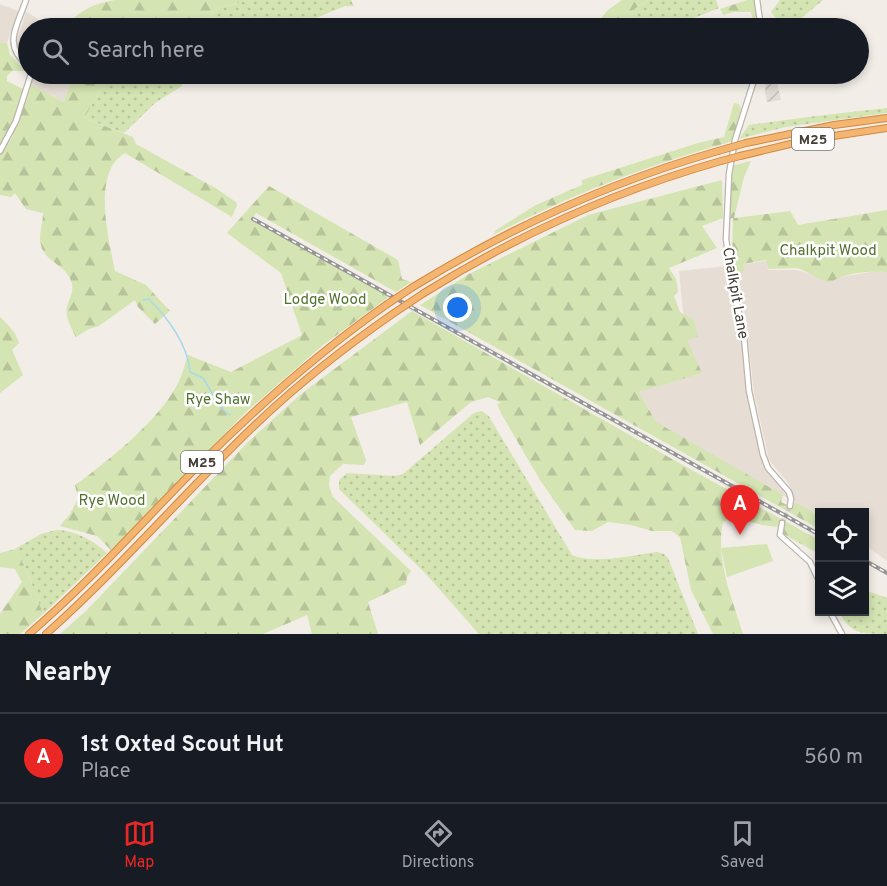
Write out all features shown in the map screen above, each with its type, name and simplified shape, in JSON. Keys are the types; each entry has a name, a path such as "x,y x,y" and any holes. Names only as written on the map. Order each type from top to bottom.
{"highway":[{"name":"M25","path":"29,634 87,581 199,465 258,408 315,359 413,287 486,245 559,208 635,178 746,143 834,125 887,118"},
{"name":"M25","path":"46,634 109,575 274,407 325,363 424,293 504,247 567,216 647,184 721,161 807,140 887,128"}],"street":[{"path":"20,18 26,0"},
{"path":"757,0 760,18"},
{"path":"18,25 13,40 14,49 18,55"},
{"path":"0,151 16,121 28,84"},
{"name":"Chalkpit Lane","path":"753,84 735,140 729,174 726,238 731,276 742,322 749,391 763,455 768,468 789,492 790,506"},
{"path":"782,523 780,535 810,562 815,574"},
{"path":"832,616 842,634"}],"shaded area":[{"path":"0,4 18,11 7,43 0,43"},
{"path":"26,11 36,18 24,18"},
{"path":"29,84 70,84 64,102"},
{"path":"766,84 777,84 781,100 767,102"},
{"path":"766,261 768,270 797,270 827,279 871,272 887,272 887,561 869,548 869,508 815,508 815,514 795,502 789,484 769,460 754,394 746,318 733,266"},
{"path":"728,266 743,341 747,392 762,462 787,493 788,498 680,443 656,422 639,392 670,382 686,342 679,271"}],"green space":[{"path":"115,0 250,0 219,8 208,18 75,18 87,9"},
{"path":"250,0 351,0 354,6 345,6 316,18 208,18 219,8"},
{"path":"622,0 648,0 633,10 626,18 601,18"},
{"path":"648,0 716,0 719,8 694,18 626,18 633,10"},
{"path":"754,0 757,18 752,18 751,12 734,12 723,15 720,9"},
{"path":"780,0 823,0 801,18 776,18 771,12"},
{"path":"0,43 7,43 10,55 18,63 18,71 12,71 7,76 7,81 25,90 14,122 0,148"},
{"path":"29,84 64,102 70,84 104,84 84,118 133,137 136,144 236,202 232,217 125,153 115,162 108,175 105,208 115,271 146,285 170,311 155,324 138,307 135,300 99,326 76,337 67,315 72,289 70,278 47,256 41,245 43,213 26,209 15,193 11,197 0,195 0,155 12,138 27,91 30,91"},
{"path":"104,84 182,84 182,86 155,103 124,133 84,118"},
{"path":"734,103 739,104 741,109 733,141 611,182 493,235 496,230 536,205 582,185 582,180 724,137"},
{"path":"887,108 887,113 785,127 739,139 749,125"},
{"name":"Chalkpit Wood","path":"751,161 744,177 734,218 790,211 798,225 887,210 887,272 857,273 842,276 829,283 798,268 768,269 766,260 743,264 744,270 735,278 732,265 733,218 728,219 731,166"},
{"path":"722,180 723,218 702,226 717,248 669,268 676,279 678,292 674,296 680,312 694,320 698,337 687,340 702,373 639,392 656,422 783,495 781,502 793,508 795,502 815,514 815,527 420,305 469,274 588,215"},
{"path":"269,186 398,260 402,279 411,282 396,292 256,213 252,220 389,297 323,345 247,411 111,550 97,536 60,526 78,499 75,485 148,424 171,395 182,375 188,355 231,372 302,335 281,273 227,233"},
{"path":"412,311 815,538 815,552 785,535 782,532 785,525 779,521 777,527 743,519 723,522 721,550 723,565 743,634 713,634 691,590 680,537 672,531 652,531 608,522 592,531 575,530 540,480 502,415 497,404 502,403 488,397 471,402 420,445 407,402 351,417 366,460 364,465 343,464 330,476 329,486 333,497 411,571 406,584 368,602 378,634 312,634 307,615 263,634 60,634 86,611 248,442 301,394"},
{"path":"0,317 18,339 19,343 12,350 23,375 0,393"},
{"path":"481,411 488,415 572,555 602,559 657,552 664,554 668,558 698,634 479,634 426,574 339,489 339,480 347,473 395,476 403,474 474,413"},
{"path":"56,530 84,537 107,553 43,614 27,571 15,549 41,534"},
{"path":"767,544 773,561 727,577 721,548"},
{"path":"15,549 27,571 43,614 20,634 0,634 0,614 22,582 15,569 0,567 0,553"},
{"path":"869,591 887,598 887,634 857,631 841,616 869,616"}],"waterway":[{"path":"143,300 149,299 170,323 181,342 190,372 203,378 219,401 221,408 230,415"}],"tunnel":[{"path":"782,523 790,506"}],"railway":[{"path":"253,219 815,532"},
{"path":"868,562 887,573"}],"place":[{"name":"1st Oxted Scout Hut","path":"740,535"}],"park label":[{"name":"Lodge Wood","path":"325,299"},
{"name":"Rye Shaw","path":"218,399"},
{"name":"Rye Wood","path":"112,500"}]}
